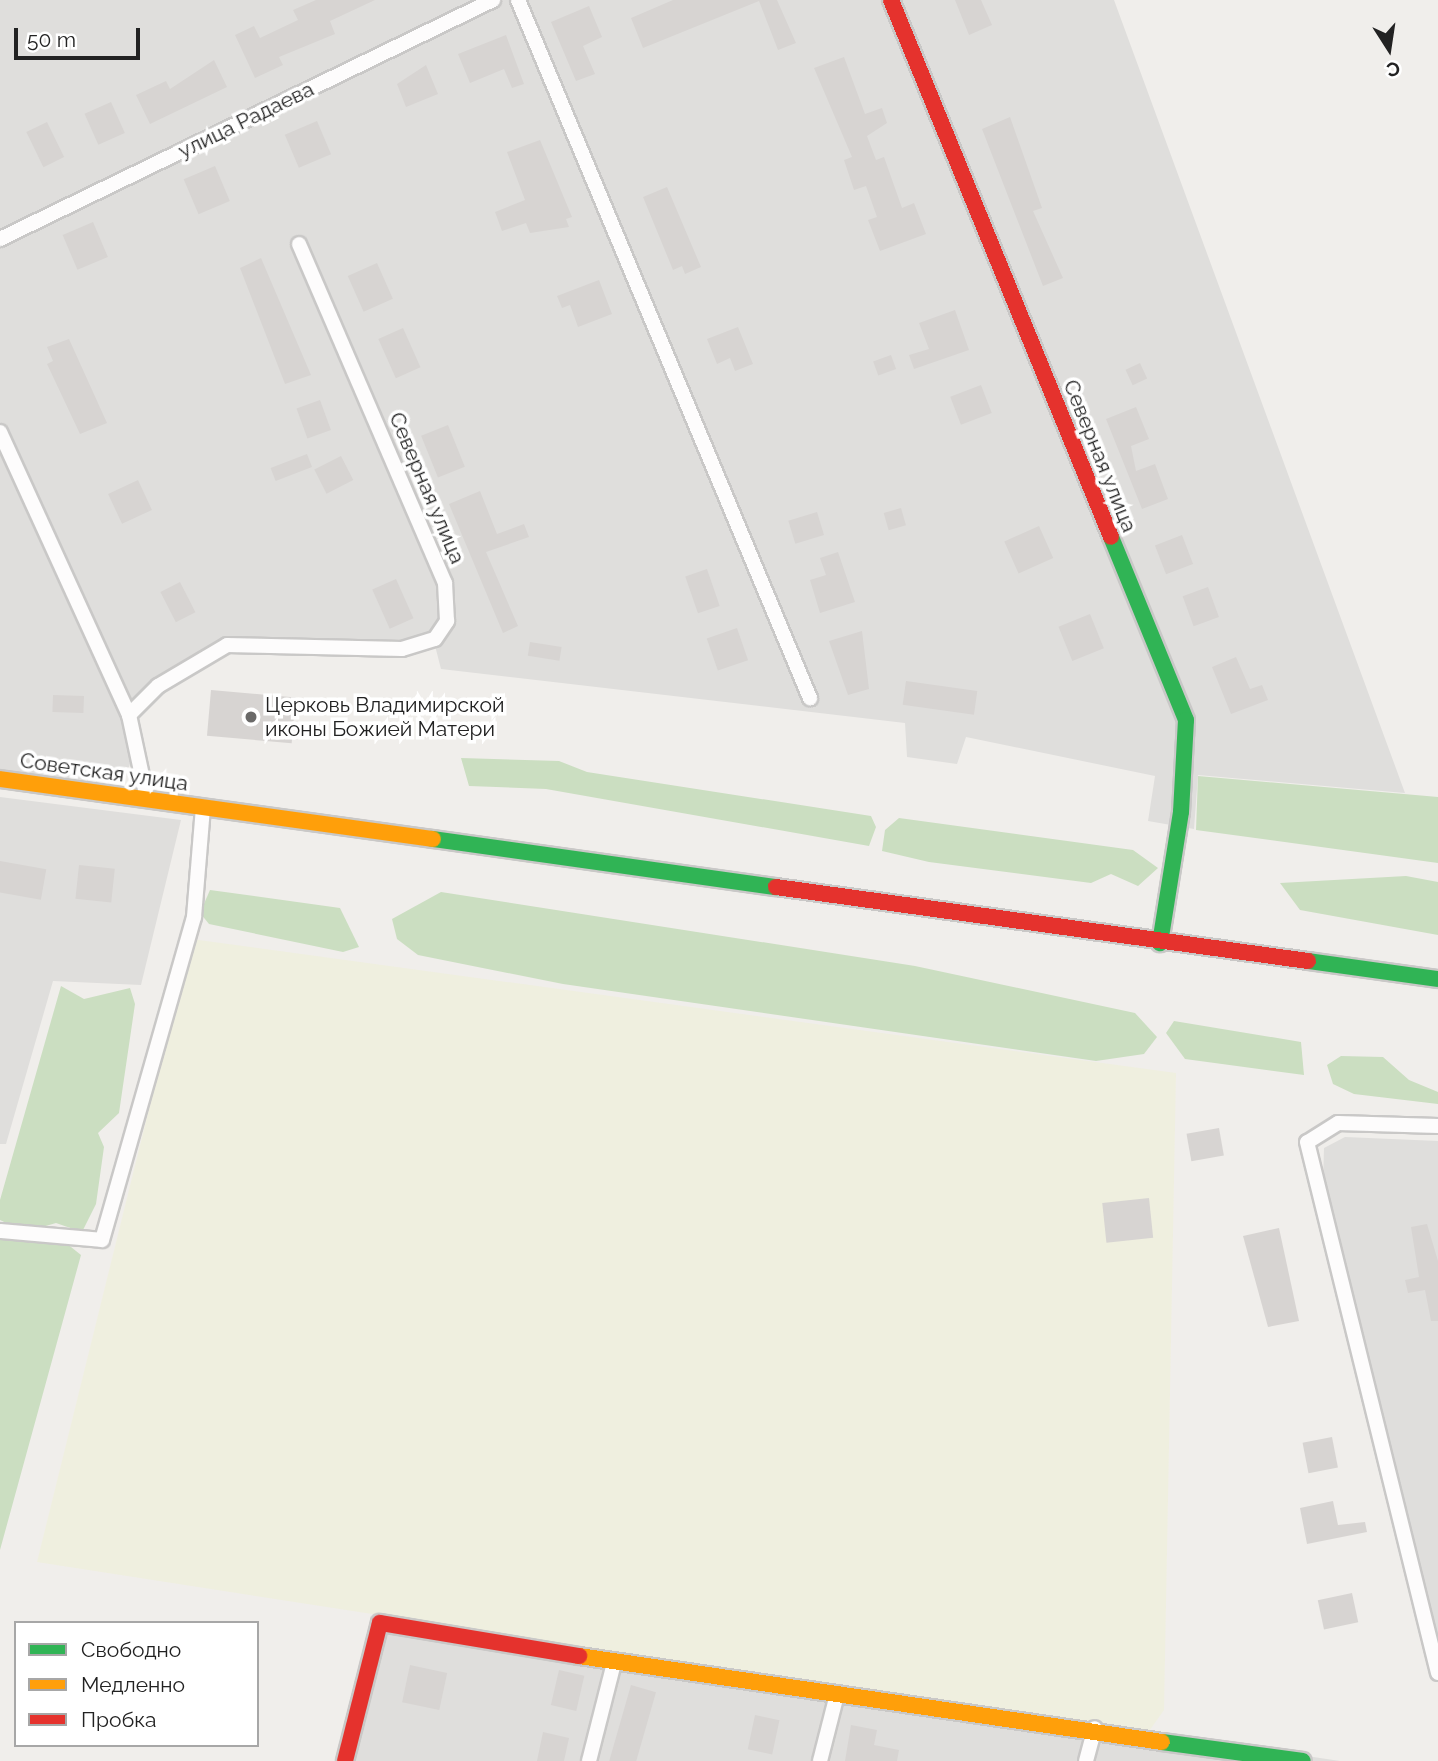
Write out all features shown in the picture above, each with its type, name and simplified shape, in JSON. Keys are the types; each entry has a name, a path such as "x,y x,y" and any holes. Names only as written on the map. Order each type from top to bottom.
{"street":[{"name":"улица Радаева","path":"0,239 493,0"},
{"path":"518,0 810,698"},
{"name":"Северная улица","path":"891,0 1186,720 1181,812 1160,943"},
{"name":"Северная улица","path":"129,715 158,686 227,645 402,649 435,639 447,621 445,583 299,244"},
{"path":"0,432 129,715 147,799"},
{"name":"Советская улица","path":"0,779 1160,943 1438,979"},
{"path":"0,1231 102,1240 194,917 203,807"},
{"path":"1438,1126 1338,1123 1307,1142 1438,1673"},
{"path":"345,1761 380,1623 836,1698 1095,1728 1303,1761"},
{"path":"589,1761 614,1663"},
{"path":"820,1761 836,1698"},
{"path":"1086,1761 1095,1728"}],"shaded area":[{"path":"0,0 1114,0 1405,793 1198,775 1194,829 1148,821 1155,776 966,737 957,764 907,757 905,723 441,669 432,634 402,645 227,641 196,654 130,708 0,424"},
{"path":"0,442 122,711 132,759 125,777 112,784 0,769"},
{"path":"0,797 181,820 141,985 53,981 6,1144 0,1144"},
{"path":"1345,1137 1438,1141 1438,1649 1323,1184 1324,1148"},
{"path":"375,1617 1340,1761 339,1761"}],"green space":[{"path":"461,758 559,761 587,772 871,816 876,827 869,846 546,789 469,786"},
{"path":"1198,776 1438,797 1438,863 1196,830"},
{"path":"899,818 1133,850 1158,868 1138,886 1111,874 1091,883 929,862 882,851 885,830"},
{"path":"1406,876 1438,882 1438,935 1300,910 1280,883"},
{"path":"210,890 340,908 359,947 343,952 209,924 200,913"},
{"path":"441,892 915,966 1135,1013 1157,1037 1144,1054 1096,1061 563,984 418,955 397,939 392,919"},
{"path":"191,939 1176,1073 1164,1710 1147,1734 37,1562"},
{"path":"61,986 84,999 130,988 135,1004 119,1113 98,1133 104,1147 96,1204 82,1232 56,1223 25,1232 0,1220 0,1200"},
{"path":"1174,1021 1301,1042 1304,1075 1185,1059 1166,1033"},
{"path":"1341,1056 1383,1057 1409,1080 1438,1092 1438,1104 1354,1094 1333,1084 1327,1065"},
{"path":"0,1233 32,1243 56,1235 81,1255 0,1550"}],"building":[{"path":"316,0 375,0 330,21 335,34 279,57 283,65 255,78 235,35 254,26 260,38 298,20 293,10"},
{"path":"673,0 777,0 796,43 778,50 759,1 643,48 631,18"},
{"path":"955,0 981,0 992,25 969,35"},
{"path":"589,6 602,37 583,46 595,74 576,81 551,22"},
{"path":"506,35 524,84 512,88 504,69 470,83 458,54"},
{"path":"844,57 865,114 882,108 887,123 867,136 876,160 884,157 902,208 914,203 926,234 880,251 868,220 877,217 866,186 854,190 844,160 852,157 814,68"},
{"path":"214,60 227,87 150,124 136,95 166,81 170,89"},
{"path":"426,65 438,94 406,107 397,84"},
{"path":"111,102 125,133 98,145 85,114"},
{"path":"1010,117 1042,208 1033,211 1063,278 1043,286 982,129"},
{"path":"317,121 331,154 299,168 285,135"},
{"path":"47,122 64,157 43,167 26,132"},
{"path":"540,140 572,217 566,219 569,227 530,233 526,223 502,231 495,212 525,200 507,152"},
{"path":"215,166 230,201 199,214 184,179"},
{"path":"667,187 701,267 685,274 682,266 673,270 643,197"},
{"path":"93,222 108,257 77,270 63,235"},
{"path":"261,258 311,375 285,384 240,268"},
{"path":"377,263 393,299 364,312 348,276"},
{"path":"599,280 612,314 578,327 570,305 562,308 557,296"},
{"path":"955,310 969,350 914,369 909,355 929,349 919,323"},
{"path":"738,327 753,364 735,371 730,358 717,364 707,339"},
{"path":"403,328 420,367 396,378 378,339"},
{"path":"69,339 107,423 80,434 47,364 53,361 47,347"},
{"path":"891,355 896,369 878,376 873,361"},
{"path":"1140,363 1147,378 1133,385 1125,370"},
{"path":"981,385 992,413 961,425 950,397"},
{"path":"320,400 331,430 307,439 297,409"},
{"path":"1136,407 1149,439 1131,446 1136,471 1155,464 1168,499 1142,509 1106,419"},
{"path":"448,425 465,467 438,478 421,436"},
{"path":"307,454 312,467 276,481 271,468"},
{"path":"341,456 353,480 327,494 314,470"},
{"path":"138,480 152,510 122,524 108,494"},
{"path":"480,491 497,534 524,524 529,537 486,552 518,626 503,633 449,504"},
{"path":"901,508 906,525 889,530 884,513"},
{"path":"817,512 824,535 795,544 788,521"},
{"path":"1039,526 1053,558 1019,573 1004,541"},
{"path":"1182,535 1193,564 1166,574 1155,545"},
{"path":"838,552 855,602 820,613 810,580 826,575 820,558"},
{"path":"707,569 720,606 698,613 685,576"},
{"path":"396,579 413,618 390,629 372,590"},
{"path":"180,582 195,612 176,622 160,592"},
{"path":"1208,587 1219,617 1194,626 1183,596"},
{"path":"1090,614 1104,648 1072,661 1058,627"},
{"path":"737,628 748,660 718,671 707,638"},
{"path":"862,631 869,689 848,695 829,641"},
{"path":"530,642 562,647 559,661 528,656"},
{"path":"1236,657 1250,689 1262,685 1268,700 1231,714 1212,667"},
{"path":"906,681 977,691 974,715 903,705"},
{"name":"Церковь Владимирской иконы Божией Матери","path":"211,690 296,697 292,743 207,736"},
{"path":"53,695 84,696 83,713 52,712"},
{"path":"0,861 46,869 41,900 0,892"},
{"path":"79,865 115,869 111,903 75,899"},
{"path":"1219,1128 1224,1156 1191,1161 1187,1134"},
{"path":"1149,1198 1153,1238 1106,1243 1102,1203"},
{"path":"1427,1224 1438,1261 1438,1321 1431,1321 1425,1290 1408,1293 1405,1280 1419,1277 1411,1227"},
{"path":"1279,1228 1299,1321 1268,1327 1243,1236"},
{"path":"1332,1437 1338,1467 1308,1473 1303,1443"},
{"path":"1333,1501 1338,1525 1365,1522 1367,1532 1307,1544 1300,1508"},
{"path":"1352,1593 1358,1622 1324,1630 1318,1600"},
{"path":"410,1665 447,1673 439,1710 402,1702"},
{"path":"559,1670 584,1676 576,1711 551,1705"},
{"path":"631,1685 656,1692 636,1761 609,1761"},
{"path":"755,1715 779,1720 772,1754 748,1749"},
{"path":"851,1725 877,1730 874,1745 899,1750 897,1761 845,1761"},
{"path":"543,1732 569,1738 564,1761 537,1761"}],"traffic: fast":[{"path":"1111,537 1186,720 1181,812 1160,943"},
{"path":"433,839 776,887"},
{"path":"1308,961 1438,979"},
{"path":"1162,1742 1303,1761"}],"traffic: slow":[{"path":"0,779 433,839"},
{"path":"579,1656 1162,1742"}],"traffic: jam":[{"path":"891,0 1111,537"},
{"path":"776,887 1308,961"},
{"path":"345,1761 380,1623 579,1656"}],"place":[{"name":"Церковь Владимирской иконы Божией Матери","path":"251,717"}]}
